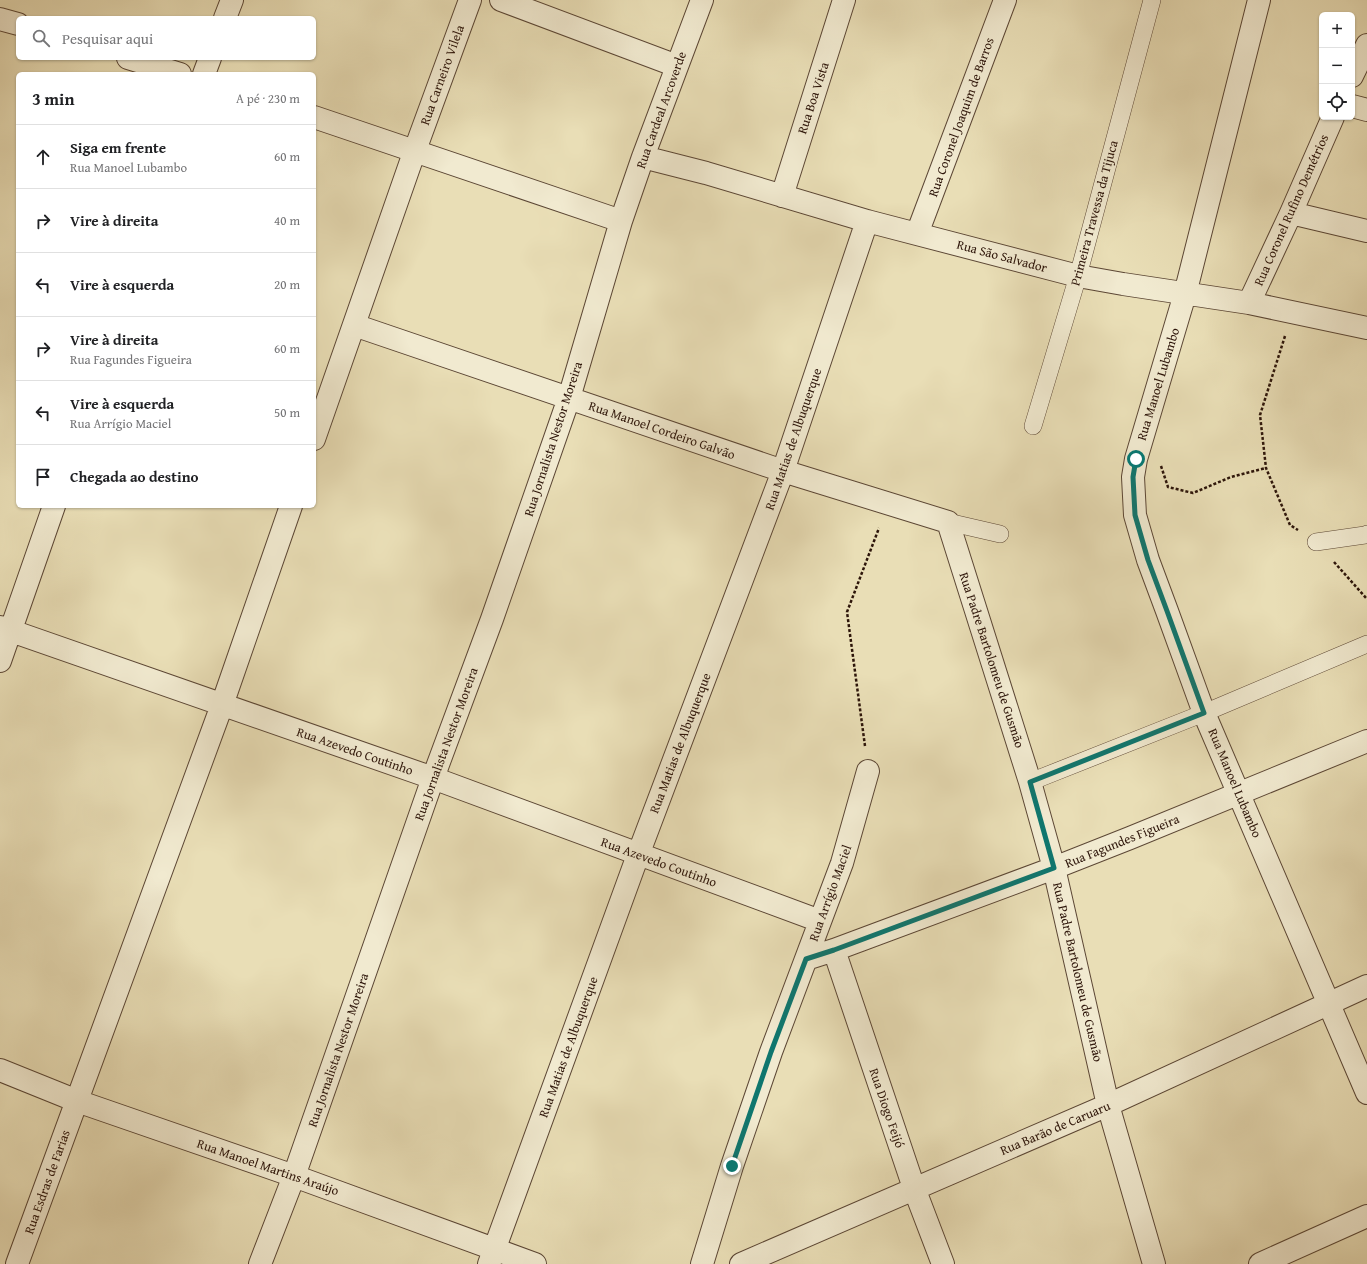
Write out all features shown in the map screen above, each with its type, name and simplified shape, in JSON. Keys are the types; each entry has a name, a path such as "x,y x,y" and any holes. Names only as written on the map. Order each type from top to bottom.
{"street":[{"path":"226,16 232,0"},
{"name":"Rua Carneiro Vilela","path":"316,434 415,150 470,0"},
{"path":"501,0 677,66"},
{"name":"Rua Cardeal Arcoverde","path":"621,221 643,156 702,0"},
{"name":"Rua Boa Vista","path":"782,196 844,0"},
{"name":"Rua Coronel Joaquim de Barros","path":"917,234 1005,0"},
{"name":"Rua Manoel Lubambo","path":"1259,0 1185,294 1136,459 1133,477 1135,515 1148,560 1204,713 1240,793 1328,1004 1367,1093"},
{"path":"0,19 16,23"},
{"path":"1355,70 1367,45"},
{"path":"134,60 174,72"},
{"path":"205,72 209,60"},
{"path":"1355,107 1367,110"},
{"path":"316,118 621,221"},
{"name":"Rua Coronel Rufino Demétrios","path":"1249,304 1332,120"},
{"name":"Rua São Salvador","path":"643,156 706,173 867,221 1078,276 1249,304 1367,328"},
{"path":"1291,213 1367,231"},
{"name":"Rua Jornalista Nestor Moreira","path":"260,1264 294,1176 433,778 492,619 569,398 621,221"},
{"name":"Rua Matias de Albuquerque","path":"492,1257 638,855 783,471 867,221"},
{"name":"Rua Manoel Cordeiro Galvão","path":"354,325 783,471 948,522"},
{"path":"0,661 5,629 53,508"},
{"name":"Rua Esdras de Farias","path":"17,1264 222,705 290,508"},
{"name":"Rua Padre Bartolomeu de Gusmão","path":"948,522 1030,782 1054,868 1108,1105 1154,1264"},
{"name":"Rua Azevedo Coutinho","path":"5,629 433,778 820,921"},
{"name":"Rua Fagundes Figueira","path":"806,959 1054,868 1367,740"},
{"name":"Rua Arrígio Maciel","path":"702,1264 732,1166 771,1052 842,863 868,771"},
{"name":"Rua Diogo Feijó","path":"834,950 914,1188 943,1264"},
{"name":"Rua Barão de Caruaru","path":"741,1264 1108,1105 1367,986"},
{"name":"Rua Manoel Martins Araújo","path":"0,1070 77,1101 294,1176 492,1257 535,1264"},
{"path":"1260,1264 1367,1216"}],"lane":[{"name":"Primeira Travessa da Tijuca","path":"1033,426 1078,276 1152,0"},
{"path":"948,522 1000,534"},
{"path":"1316,542 1367,534"},
{"path":"1030,782 1204,713 1367,644"}],"path":[{"path":"1293,312 1260,416 1266,468 1290,525 1316,542 1367,599"},
{"path":"1136,459 1162,466 1168,487 1193,493 1231,477 1266,468"},
{"path":"868,771 847,612 889,503"}],"route":[{"path":"732,1166 771,1052 806,959 1054,868 1030,782 1204,713 1148,560 1135,515 1133,477 1136,459"}]}
